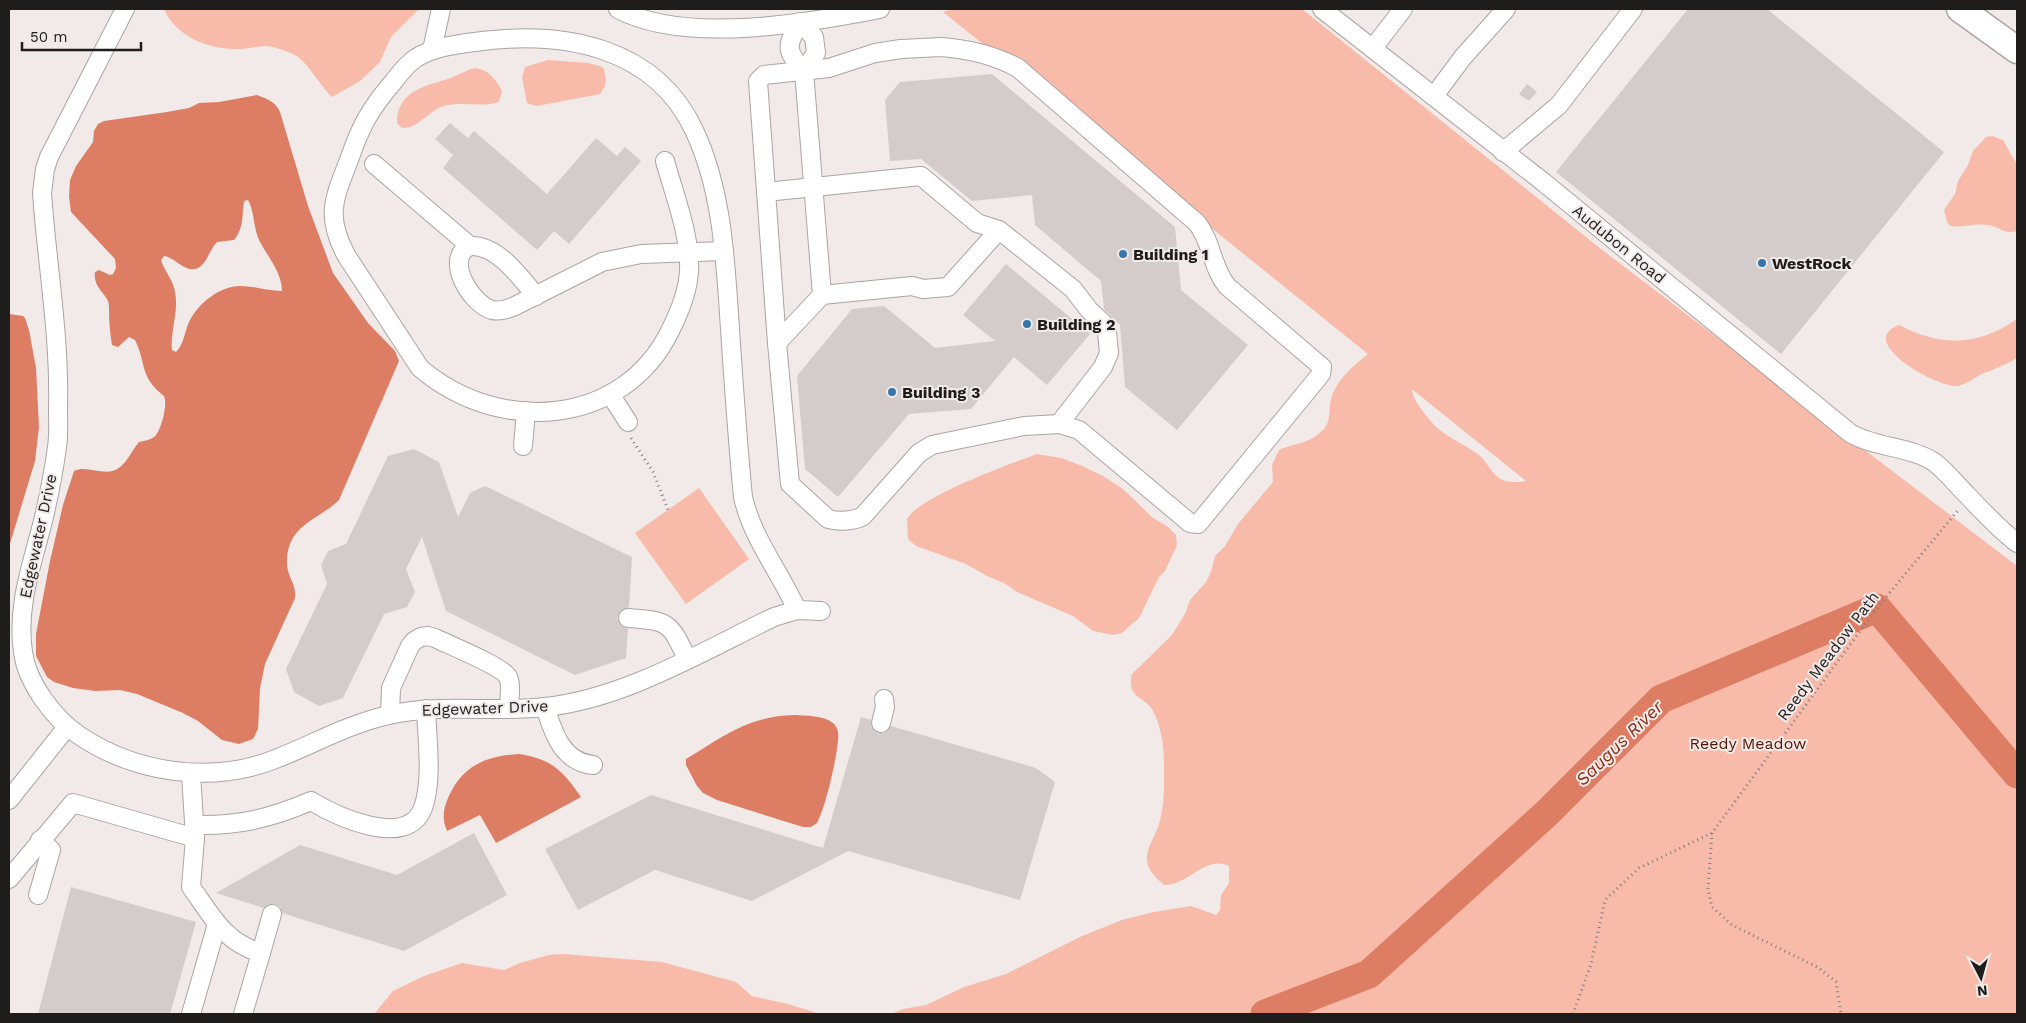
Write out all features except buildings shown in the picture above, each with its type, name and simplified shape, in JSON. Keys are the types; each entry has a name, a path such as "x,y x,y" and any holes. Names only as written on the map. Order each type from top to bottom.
{"highway":[{"path":"1960,9 2017,50"}],"street":[{"name":"Edgewater Drive","path":"125,9 44,169 42,193 59,372 57,446 44,515 23,596 22,654 38,692 55,716 84,739 123,758 146,765 191,774 225,772 258,765 356,724 390,714 456,707 545,707 620,690 774,617 797,610 821,611"},
{"path":"432,50 441,9"},
{"path":"618,9 659,23 697,28 747,27 800,22 880,9"},
{"name":"Audubon Road","path":"1322,9 1542,181 1850,432 1865,440 1926,458 1944,471 1969,498"},
{"path":"1373,48 1403,9"},
{"path":"1434,96 1463,57 1506,9"},
{"path":"1503,152 1559,105 1633,9"},
{"path":"800,22 814,38 816,54 804,72"},
{"path":"800,22 789,41 791,57 804,72 822,295"},
{"path":"665,161 688,251 690,270 688,285 680,310 662,349 637,375 610,394 587,406 574,409 526,412 498,408 467,397 431,377 420,368 346,255 335,230 332,216 334,202 362,125 373,104 413,60 432,50 497,40 555,40 599,49 644,69 674,98 684,111 703,153 714,192 724,251 743,496 751,524 787,587 797,610"},
{"path":"925,48 957,48 997,58 1013,65 1198,224 1204,233 1220,276 1227,286 1320,364 1323,369 1322,373 1197,524 1190,523 1079,430 1059,424 1005,429 932,445 919,453 862,517 833,520 827,518 795,490 789,482 758,81 764,76 804,72 837,66 875,53 925,48"},
{"path":"374,164 470,246"},
{"path":"766,192 921,176 977,223 999,230 1074,289 1089,310 1104,324 1107,332 1109,353 1103,366 1059,424"},
{"path":"777,343 822,295 912,286 923,290 947,287 952,284 999,230"},
{"path":"536,296 498,256 484,248 470,246 463,249 460,255 460,270 466,288 484,306 491,310 503,310 536,296 602,262 641,254 724,251"},
{"path":"610,394 628,427"},
{"path":"523,446 526,412"},
{"path":"1969,498 1989,519 2017,543"},
{"path":"628,618 657,620 668,626 676,636 688,659"},
{"path":"390,714 390,692 398,668 412,643 424,636 435,638 495,665 504,672 509,680 509,708"},
{"path":"880,722 885,707 884,699"},
{"path":"545,707 553,734 560,745 577,761 593,765"},
{"path":"9,879 73,803 195,832 281,814 311,801 326,810 378,828 396,829 405,826 419,815 425,798 428,760 426,709"},
{"path":"9,800 68,727"},
{"path":"191,774 195,832 191,887 218,924 237,944 261,953"},
{"path":"38,895 51,850 40,840"},
{"path":"244,1014 272,914"},
{"path":"192,1014 218,924"}],"path":[{"path":"628,427 653,472 668,510"},
{"name":"Reedy Meadow Path","path":"1573,1014 1591,964 1605,900 1639,868 1712,833 1877,608 1969,498"},
{"path":"1712,833 1708,889 1712,907 1732,925 1819,968 1836,982 1841,1014"}],"green space":[{"path":"164,9 419,9 391,37 380,62 360,81 332,97 308,67 293,54 267,46 233,49 202,43 183,33 175,26"},
{"name":"Reedy Meadow","path":"954,9 1302,9 1601,249 2017,566 2017,1014 891,1014 903,1009 926,1005 964,987 1006,974 1082,936 1122,920 1191,906 1216,915 1220,910 1221,895 1229,883 1229,866 1212,864 1173,884 1164,885 1149,868 1147,855 1158,828 1162,809 1164,786 1163,750 1156,717 1150,706 1134,693 1131,682 1132,674 1172,635 1185,614 1190,600 1206,582 1215,556 1225,546 1238,524 1273,482 1272,465 1279,450 1307,441 1324,429 1329,418 1331,399 1337,385 1351,368 1368,354 943,12","holes":["1413,390 1526,481 1512,482 1499,478 1479,455 1436,427 1419,405"]},
{"path":"548,60 588,63 600,66 604,69 605,86 600,94 537,106 527,103 522,77 525,67"},
{"path":"475,68 488,73 497,82 502,91 499,102 444,106 408,128 402,128 397,123 398,112 408,96 424,87"},
{"path":"1992,136 2003,140 2017,165 2017,231 2008,232 1982,225 1950,226 1944,210 1955,194 1958,181 1968,165 1973,151 1986,137"},
{"path":"2017,319 2017,358 1957,386 1932,379 1917,371 1892,352 1886,341 1888,332 1899,325 1930,337 1959,340 1974,339 1988,334"},
{"path":"1037,454 1061,458 1103,476 1123,489 1153,518 1167,526 1176,535 1177,545 1165,571 1159,577 1139,618 1122,633 1113,635 1093,631 1073,616 1017,592 1004,583 966,564 916,546 908,539 907,519 915,510 947,491"},
{"path":"699,488 749,559 686,604 635,533"},
{"path":"563,954 662,962 736,982 752,996 820,1014 374,1014 393,991 424,976 462,963 504,970 520,963 549,955"}],"shaded area":[{"path":"257,95 276,105 280,112 308,206 333,273 368,323 395,351 399,361 339,500 305,525 292,540 288,551 287,564 295,589 295,598 265,664 260,688 258,729 253,739 239,744 222,740 198,721 137,694 120,690 95,691 73,688 54,682 47,677 36,656 36,634 50,561 63,505 74,471 86,469 109,472 120,467 139,442 151,439 157,434 165,405 164,396 156,389 147,376 135,340 129,337 118,347 112,345 109,303 95,281 95,272 99,270 110,275 113,274 116,268 115,259 71,212 69,197 70,180 76,166 93,142 94,131 98,124 104,121 189,108 199,103 219,102","holes":["248,200 256,232 280,278 282,291 240,286 218,292 194,314 188,324 183,341 176,352 172,350 175,292 161,260 164,256 168,257 182,266 191,269 201,266 217,242 234,240 241,226 244,201"]},
{"path":"9,314 23,316 29,330 36,368 39,427 35,461 9,547"},
{"path":"778,716 814,716 829,720 838,731 833,771 824,806 817,823 811,827 803,827 717,800 703,793 697,786 686,765 686,759 725,735 750,723"},
{"path":"519,754 540,759 556,768 581,797 496,843 480,815 447,831 444,818 445,807 460,778 485,760"}],"waterway":[{"name":"Saugus River","path":"1265,1014 1369,974 1546,814 1661,699 1877,608 2017,774"}],"place":[{"name":"Building 1","path":"1123,254"},
{"name":"WestRock","path":"1762,263"},
{"name":"Building 2","path":"1027,324"},
{"name":"Building 3","path":"892,392"}]}
